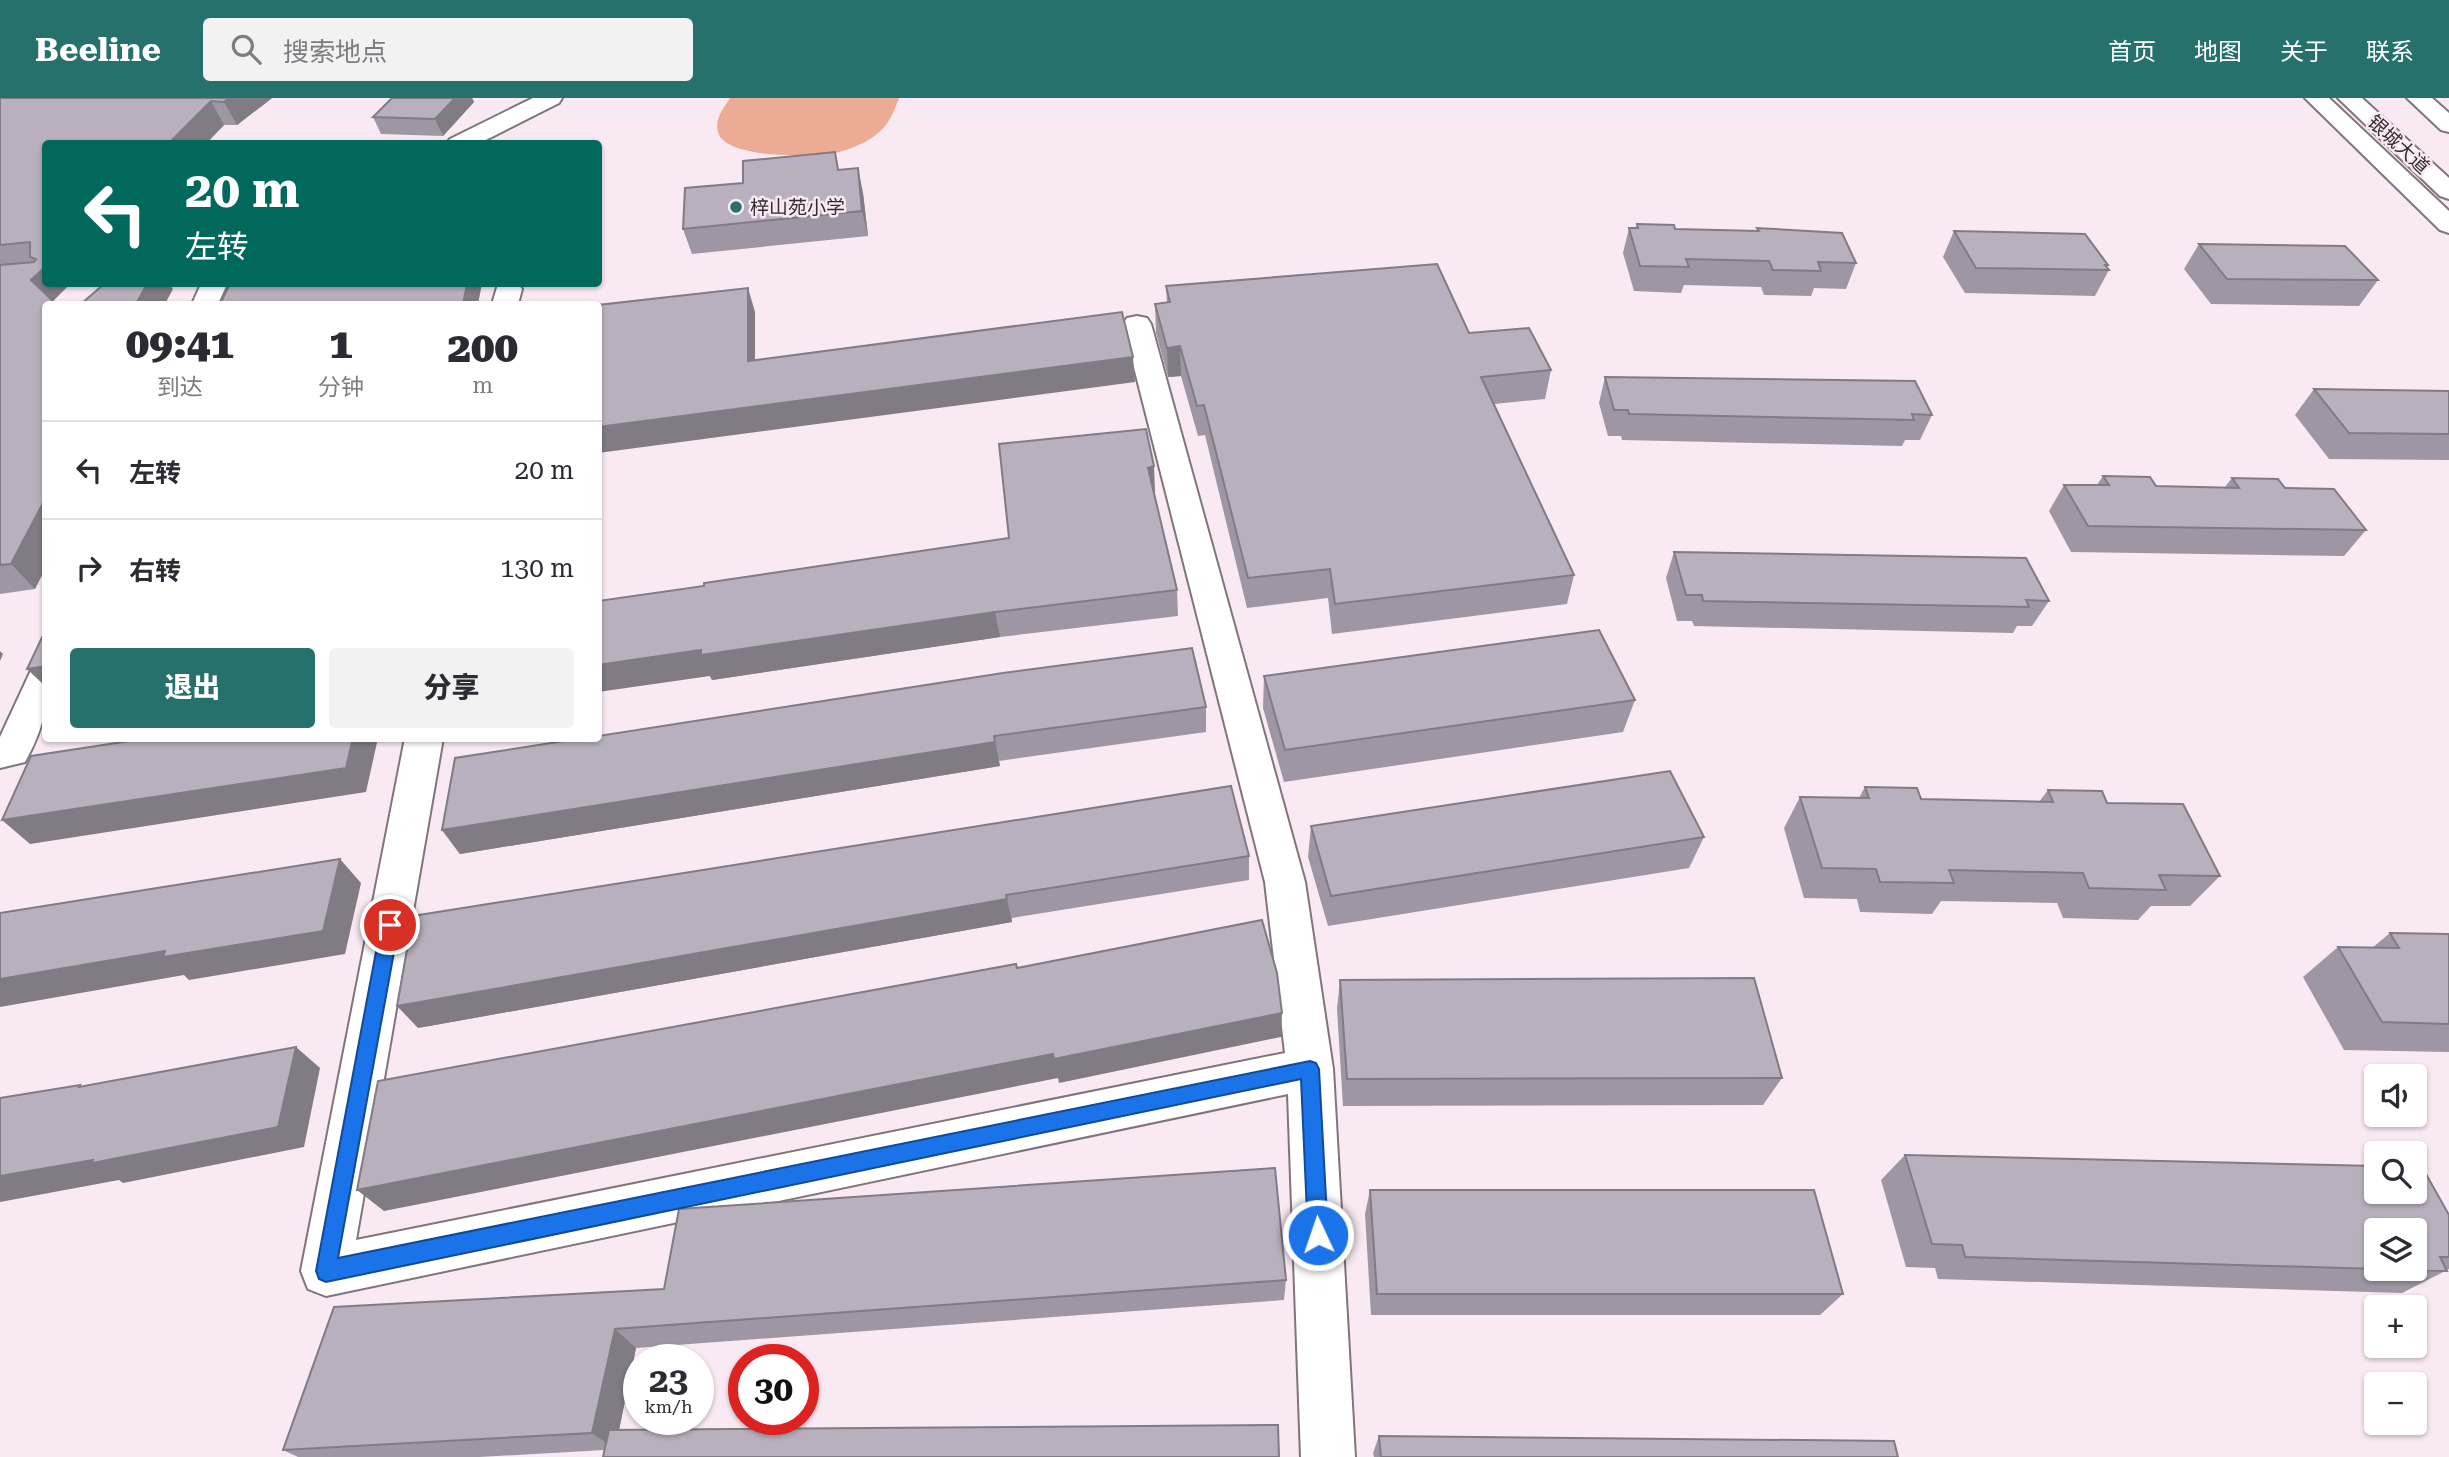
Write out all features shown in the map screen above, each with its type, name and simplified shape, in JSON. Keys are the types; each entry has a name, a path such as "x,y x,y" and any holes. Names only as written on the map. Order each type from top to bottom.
{"street":[{"path":"466,140 551,98"},
{"path":"2316,98 2449,225"},
{"name":"银城大道","path":"2349,98 2449,191"},
{"name":"银城大道","path":"2382,98 2411,124"},
{"path":"2418,98 2449,125"},
{"path":"1137,324 1285,882 1310,1069 1328,1457"},
{"path":"0,753 12,752 42,684"},
{"path":"423,742 326,1271 1310,1069"}],"shaded area":[{"path":"730,98 899,98 886,124 865,142 839,152 792,155 753,152 724,141 718,132 717,123"}],"building":[{"path":"0,98 229,98 224,102 211,101 172,140 42,140 42,270 31,280 53,301 42,301 42,505 11,564 0,565 0,265 34,262 36,259 30,257 30,242 0,245"},
{"path":"392,98 455,98 435,119 373,117"},
{"path":"835,152 838,170 858,168 862,211 683,229 685,188 743,183 743,161"},
{"path":"1637,224 1674,225 1675,229 1759,231 1757,228 1842,233 1856,263 1818,262 1821,271 1773,270 1769,261 1686,259 1689,267 1640,266 1629,228 1638,228"},
{"path":"1954,231 2085,234 2109,270 1976,268"},
{"path":"2199,244 2345,246 2378,280 2227,279"},
{"path":"1437,264 1469,333 1529,328 1551,370 1481,377 1574,575 1335,604 1330,569 1248,578 1204,405 1197,406 1180,346 1167,348 1155,304 1170,302 1166,286"},
{"path":"101,287 145,287 138,301 84,301"},
{"path":"228,287 466,287 464,301 222,301"},
{"path":"748,288 748,361 1122,312 1133,357 602,426 602,305"},
{"path":"1605,377 1915,381 1932,415 1912,414 1914,420 1629,414 1628,410 1614,410"},
{"path":"2314,389 2449,391 2449,434 2349,433"},
{"path":"1146,429 1154,466 1148,468 1177,590 995,612 701,655 701,650 602,664 602,600 1009,538 999,444"},
{"path":"2103,476 2150,477 2156,486 2239,488 2232,478 2278,479 2285,488 2334,489 2366,530 2088,526 2064,485 2109,485"},
{"path":"1674,552 2026,558 2049,601 2026,600 2029,607 1703,601 1702,595 1686,595"},
{"path":"1599,630 1635,700 1285,750 1264,676"},
{"path":"42,637 42,667 27,669"},
{"path":"1192,648 1206,707 994,736 995,742 442,830 455,758 557,742 602,742 602,735 1003,673"},
{"path":"123,742 352,742 346,768 2,820 31,756"},
{"path":"1670,771 1704,837 1331,896 1311,826"},
{"path":"1231,786 1249,856 1006,895 1007,899 397,1006 413,916"},
{"path":"1865,787 1917,788 1921,799 2053,802 2048,790 2102,791 2107,803 2183,804 2220,876 2159,875 2166,890 2089,888 2083,873 1949,870 1954,883 1880,882 1876,869 1822,868 1800,797 1869,798"},
{"path":"340,859 323,931 163,957 165,951 0,979 0,913"},
{"path":"1262,920 1277,973 1282,1013 1054,1059 1053,1054 357,1190 378,1081 1016,964 1017,968"},
{"path":"2390,933 2449,934 2449,1024 2382,1022 2338,947 2399,948"},
{"path":"1754,978 1782,1078 1347,1079 1340,980"},
{"path":"296,1047 278,1127 92,1163 93,1160 0,1176 0,1098 80,1085 79,1087"},
{"path":"1905,1155 2364,1166 2364,1204 2427,1204 2427,1176 2449,1215 2449,1257 2440,1257 2447,1271 2427,1270 2427,1218 2364,1218 2364,1269 1965,1257 1962,1245 1932,1244"},
{"path":"1275,1168 1286,1280 615,1329 592,1433 283,1450 334,1307 664,1289 679,1209"},
{"path":"1370,1190 1814,1190 1843,1294 1377,1294"},
{"path":"1278,1425 1279,1457 603,1457 609,1430 623,1430 623,1435 714,1435 714,1429 728,1429 728,1435 819,1435 819,1428"},
{"path":"1379,1436 1894,1441 1898,1457 1381,1457"}],"place":[{"name":"梓山苑小学","path":"736,207"}],"route":[{"path":"390,925 326,1271 1310,1069 1318,1235"}]}
